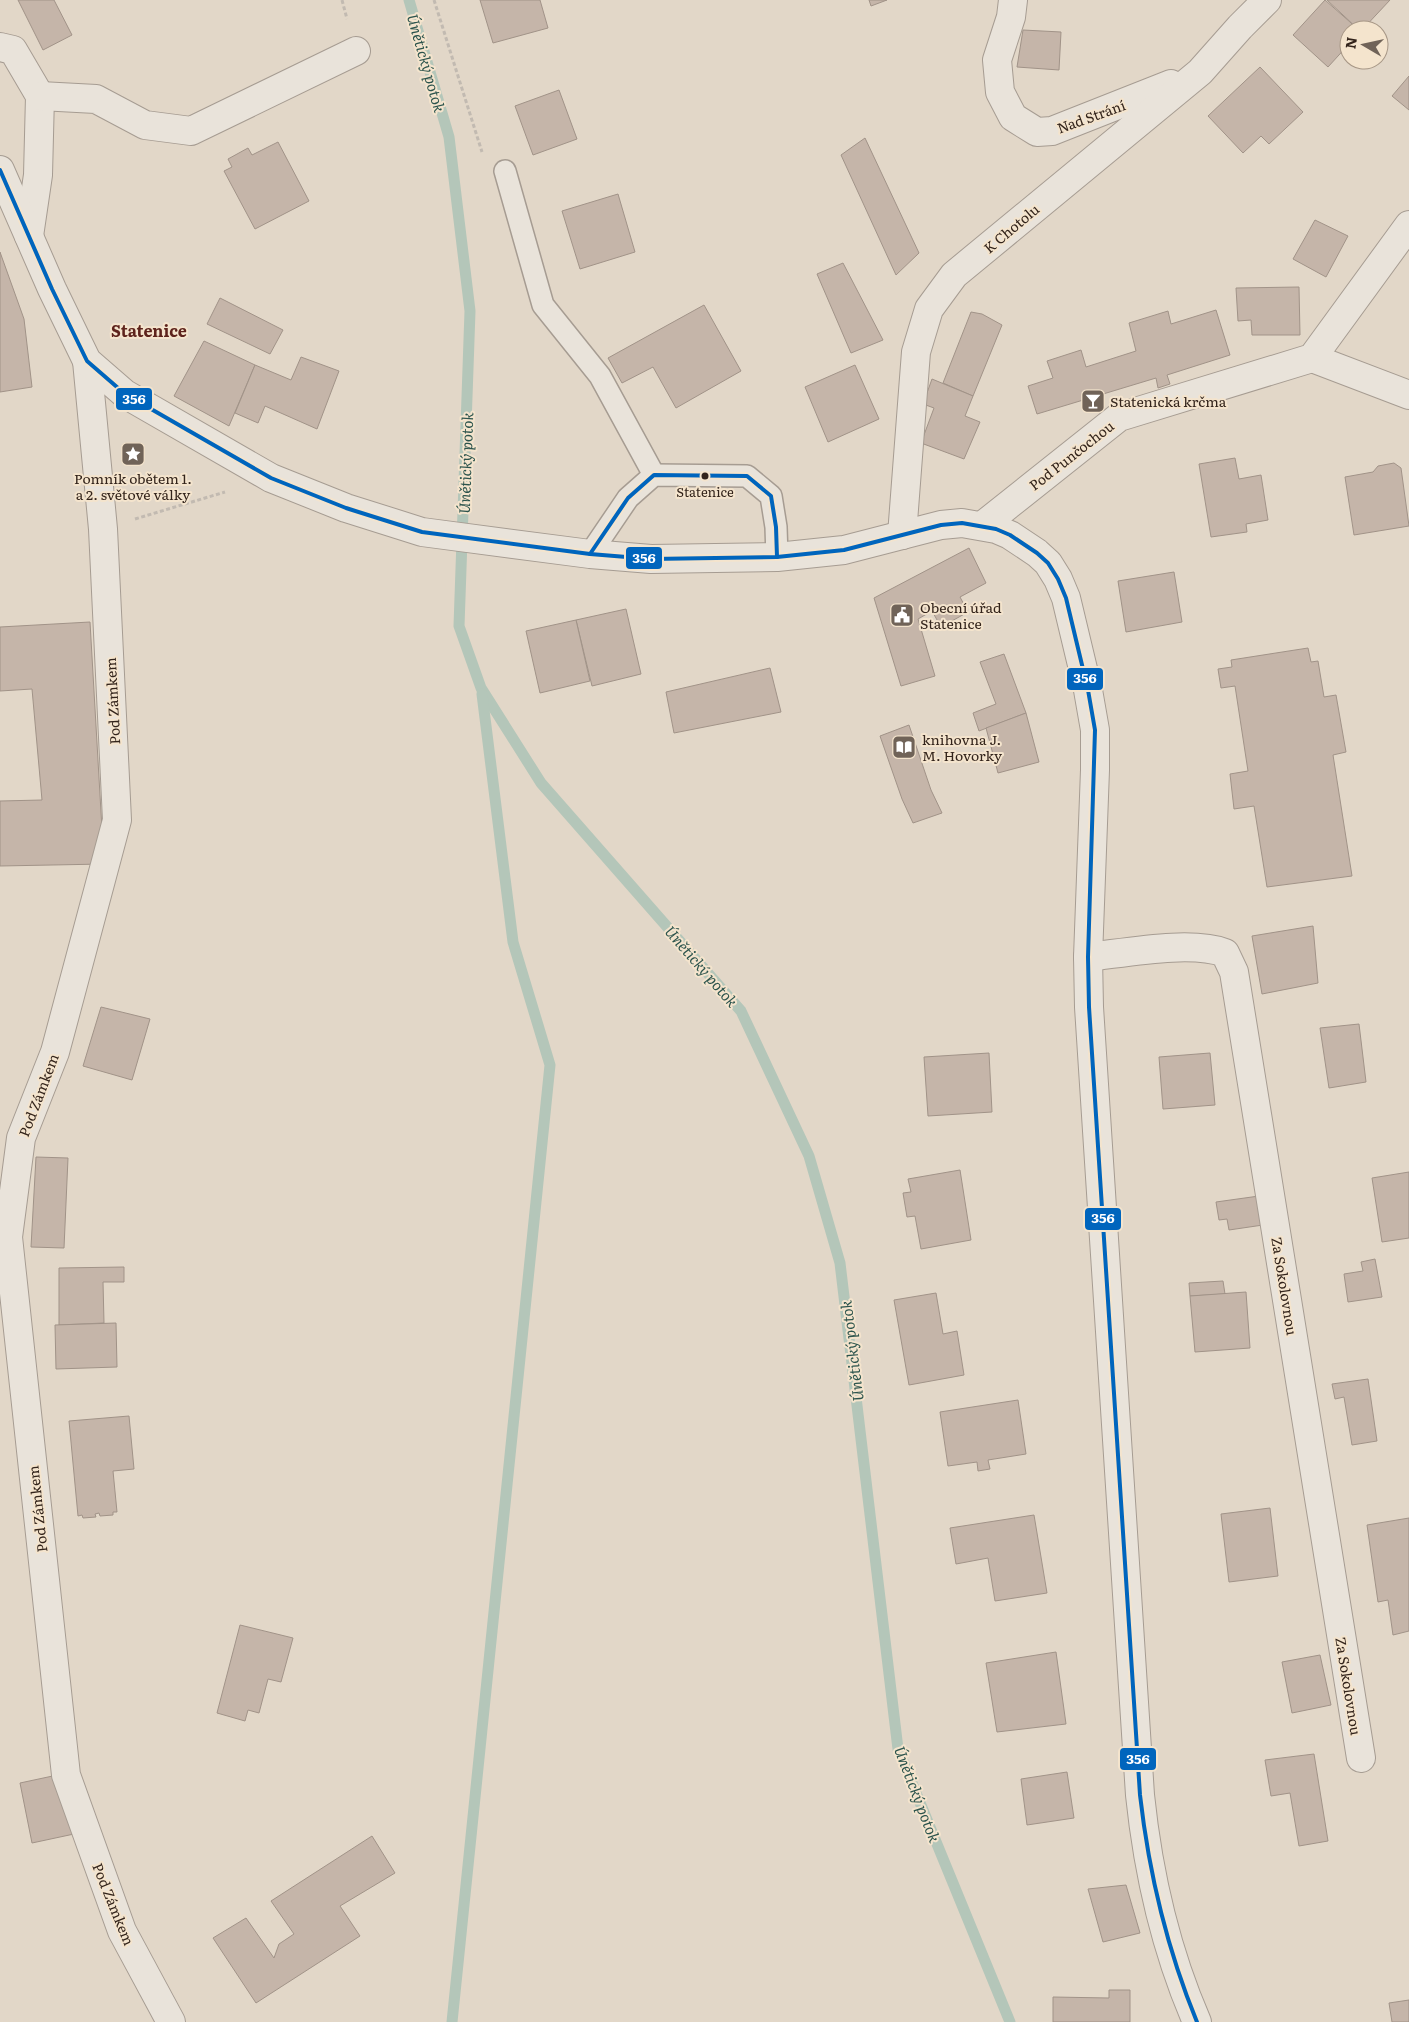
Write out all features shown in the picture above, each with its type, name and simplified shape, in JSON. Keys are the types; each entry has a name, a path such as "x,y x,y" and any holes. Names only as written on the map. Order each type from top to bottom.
{"street":[{"name":"Nad Strání","path":"1013,0 997,60 1000,92 1013,118 1036,132 1052,131 1137,99 1200,72"},
{"name":"K Chotolu","path":"902,535 916,352 929,309 954,275 1200,72 1267,0"},
{"path":"0,46 13,50 40,96 38,175 29,236"},
{"path":"40,96 96,99 145,125 191,131 356,51"},
{"path":"0,170 52,289 87,360 126,394 271,478 346,508 422,532 590,554 651,559 777,557 844,550 941,525 962,523 996,529 1010,535 1037,553 1048,563 1058,578 1068,607 1090,700 1095,730 1088,957 1097,1145 1141,1804 1154,1887 1171,1948 1197,2022"},
{"path":"1409,225 1312,358 1409,395"},
{"name":"Pod Punčochou","path":"982,526 1119,417 1312,358"},
{"name":"Pod Zámkem","path":"87,360 104,529 117,820 55,1052 21,1138 8,1237 66,1775 122,1930 170,2022"},
{"name":"Za Sokolovnou","path":"1088,957 1187,947 1212,948 1225,953 1234,972 1361,1758"}],"lane":[{"path":"505,171 543,305 600,376 654,475"},
{"path":"590,554 628,498 654,475 747,476 771,496 776,527 777,557"}],"path":[{"path":"434,0 484,159"},
{"path":"104,529 271,478"}],"building":[{"path":"18,0 54,0 72,35 43,50"},
{"path":"480,0 540,0 548,28 493,43"},
{"path":"869,0 887,0 871,6"},
{"path":"1325,0 1348,20 1339,20 1339,55 1328,67 1293,35"},
{"path":"1327,0 1390,0 1371,20 1348,20"},
{"path":"1023,30 1061,32 1059,70 1017,67"},
{"path":"1260,67 1303,112 1269,144 1261,136 1243,153 1208,116"},
{"path":"1409,76 1409,110 1392,96"},
{"path":"559,90 577,139 533,155 515,106"},
{"path":"865,138 919,253 896,275 841,155"},
{"path":"278,142 309,201 255,229 224,171 232,167 228,159 248,148 252,155"},
{"path":"618,194 635,252 580,269 562,211"},
{"path":"1315,220 1348,236 1326,277 1293,259"},
{"path":"0,252 24,319 32,387 0,392"},
{"path":"843,263 883,340 851,353 817,274"},
{"path":"1299,287 1300,335 1252,335 1251,320 1238,321 1236,288"},
{"path":"220,298 283,330 270,354 207,324"},
{"path":"704,305 741,371 676,408 653,367 622,383 608,358"},
{"path":"1216,310 1230,355 1167,375 1170,384 1158,388 1156,378 1037,414 1028,386 1053,378 1047,361 1081,350 1086,367 1136,351 1129,323 1168,311 1171,324"},
{"path":"971,312 982,314 1002,325 973,396 943,383"},
{"path":"204,341 255,365 229,426 174,396"},
{"path":"301,357 339,371 317,429 265,406 258,423 235,413 255,365 291,380"},
{"path":"855,365 879,419 828,442 805,387"},
{"path":"932,379 973,396 965,416 980,422 964,459 921,443 934,408 923,404"},
{"path":"1235,458 1239,479 1261,475 1268,520 1246,524 1247,532 1211,537 1199,464"},
{"path":"1394,463 1401,468 1409,526 1354,535 1345,477 1373,472 1378,466"},
{"name":"Obecní úřad Statenice","path":"969,548 986,583 960,597 968,612 941,627 932,611 918,619 935,676 901,686 874,598"},
{"path":"1174,572 1182,622 1126,632 1118,581"},
{"path":"626,609 641,674 592,686 576,620"},
{"path":"576,620 590,681 540,693 526,631"},
{"path":"90,622 104,864 0,866 0,801 42,800 32,689 0,691 0,627"},
{"path":"1308,648 1311,662 1318,661 1324,697 1336,695 1346,752 1333,755 1352,876 1267,887 1254,806 1234,809 1230,774 1248,771 1235,686 1221,688 1218,669 1232,667 1231,660"},
{"path":"1004,654 1026,713 979,731 973,713 996,704 980,662"},
{"path":"770,668 781,712 674,733 666,692"},
{"path":"1026,713 1039,762 998,773 986,728"},
{"path":"909,725 931,790 942,813 913,823 902,799 880,736"},
{"path":"1313,926 1318,983 1262,994 1252,936"},
{"path":"101,1007 150,1019 132,1080 83,1066"},
{"path":"1359,1024 1366,1082 1329,1088 1320,1028"},
{"path":"989,1053 992,1112 928,1116 924,1057"},
{"path":"1210,1053 1215,1105 1163,1109 1159,1057"},
{"path":"36,1157 68,1158 64,1248 31,1247"},
{"path":"960,1170 971,1240 921,1249 915,1216 907,1217 903,1193 911,1192 908,1179"},
{"path":"1409,1172 1409,1238 1382,1242 1372,1178"},
{"path":"1259,1196 1263,1225 1229,1230 1227,1219 1219,1220 1216,1202"},
{"path":"1375,1259 1382,1297 1348,1302 1344,1274 1363,1271 1361,1262"},
{"path":"124,1267 124,1282 103,1282 104,1323 59,1325 59,1268"},
{"path":"1223,1281 1225,1294 1190,1296 1189,1283"},
{"path":"1246,1292 1250,1348 1195,1352 1190,1296"},
{"path":"936,1293 943,1334 957,1331 964,1375 909,1385 894,1300"},
{"path":"116,1323 117,1367 56,1369 55,1325"},
{"path":"1368,1379 1377,1441 1352,1445 1344,1397 1335,1399 1332,1384"},
{"path":"1018,1400 1026,1454 988,1460 990,1469 978,1471 977,1462 948,1466 940,1412"},
{"path":"129,1416 134,1469 113,1471 117,1512 113,1512 113,1515 100,1516 99,1513 95,1514 96,1517 83,1518 82,1515 78,1516 69,1421"},
{"path":"1270,1508 1278,1576 1229,1582 1221,1514"},
{"path":"1034,1515 1047,1593 995,1601 988,1558 956,1564 950,1528"},
{"path":"1409,1518 1409,1631 1393,1635 1388,1600 1378,1602 1367,1525"},
{"path":"240,1625 293,1638 281,1682 268,1679 259,1713 248,1710 245,1721 217,1713"},
{"path":"1056,1652 1066,1724 997,1732 986,1663"},
{"path":"1320,1655 1331,1705 1292,1713 1282,1662"},
{"path":"1314,1754 1328,1841 1299,1846 1290,1793 1271,1796 1265,1760"},
{"path":"1067,1772 1074,1818 1027,1825 1021,1779"},
{"path":"62,1774 74,1834 32,1843 20,1783"},
{"path":"372,1836 395,1873 340,1906 360,1936 256,2003 213,1938 246,1918 274,1958 279,1944 294,1934 271,1901"},
{"path":"1126,1885 1140,1933 1103,1942 1088,1889"},
{"path":"1109,1990 1130,1990 1130,2022 1053,2022 1053,1997 1109,1998"},
{"path":"1409,2000 1409,2022 1392,2022 1389,2003"}],"waterway":[{"name":"Únětický potok","path":"409,0 449,137 470,311 459,626 481,688 541,783 741,1011 809,1156 840,1263 898,1749 1010,2022"},
{"path":"452,2022 550,1065 513,942 482,694"}],"transit line":[{"name":"356","path":"0,170 52,289 87,361 125,394 271,478 346,508 422,532 590,554 651,559 777,557 844,550 941,525 962,523 996,529 1010,535 1037,553 1048,563 1058,579 1066,598 1088,690 1095,730 1088,957 1089,1007 1140,1795 1148,1854 1168,1939 1197,2022"},
{"name":"356","path":"590,554 628,498 654,475 747,476 771,496 776,527 777,557"}],"place":[{"name":"Statenická krčma","path":"1093,401"},
{"name":"Pomník obětem 1. a 2. světové války","path":"133,454"},
{"name":"Statenice","path":"705,476"},
{"name":"Obecní úřad Statenice","path":"902,615"},
{"name":"knihovna J. M. Hovorky","path":"904,747"}],"district":[{"name":"Statenice","path":"149,330"}]}
